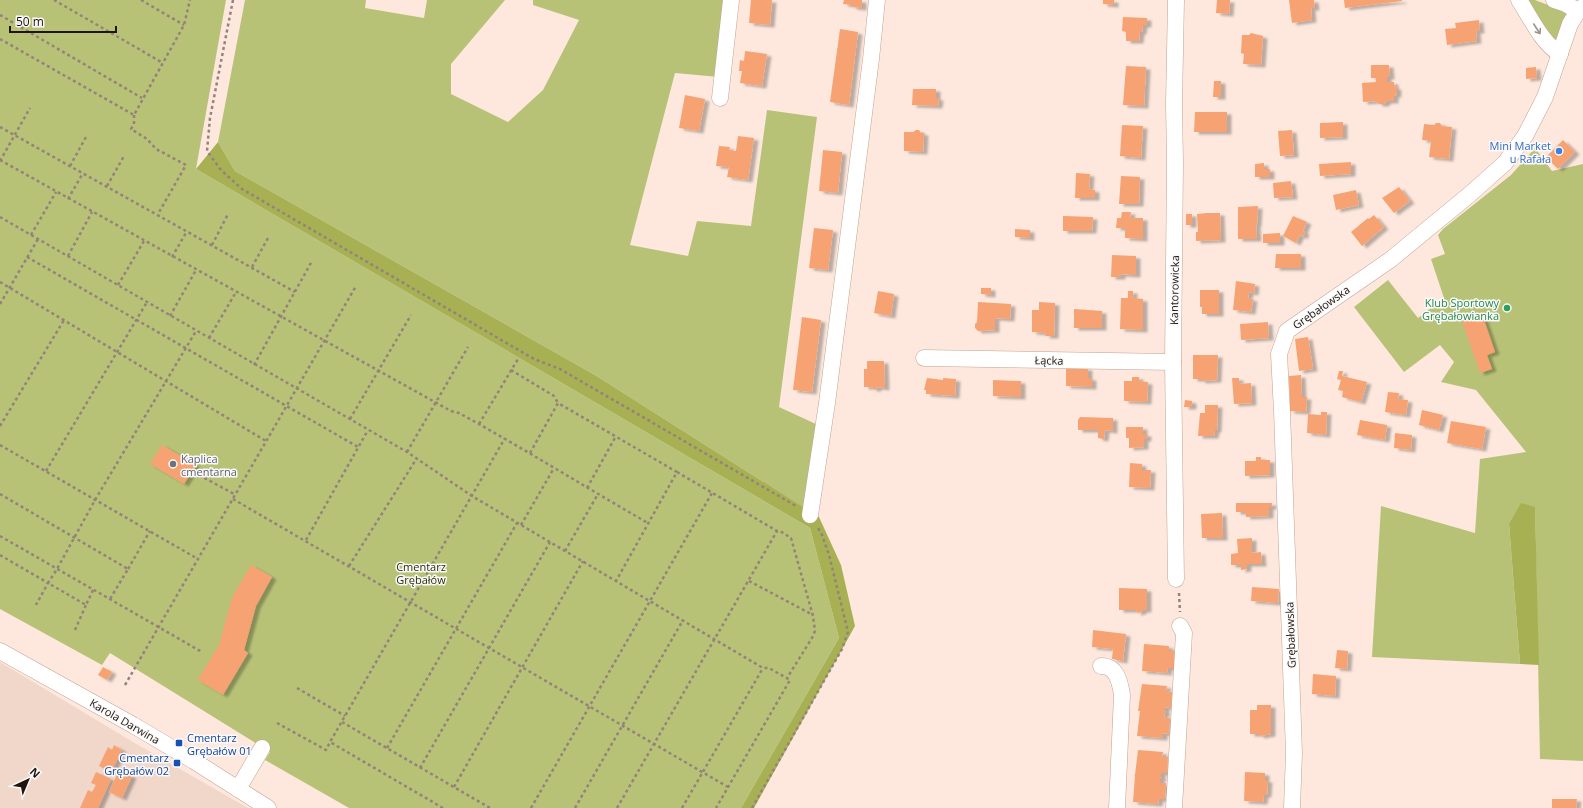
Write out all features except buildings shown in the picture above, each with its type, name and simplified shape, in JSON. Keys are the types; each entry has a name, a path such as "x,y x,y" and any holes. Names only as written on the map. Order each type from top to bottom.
{"street":[{"path":"720,98 731,0"},
{"path":"810,515 827,403 871,59 877,0"},
{"name":"Kantorowicka","path":"1176,0 1173,362 1176,579"},
{"path":"1519,0 1544,38 1554,50 1560,54"},
{"path":"1554,0 1580,9"},
{"name":"Grębałowska","path":"1292,808 1294,753 1279,354 1287,331 1390,260 1469,195 1505,163 1525,136 1544,97 1570,24 1580,9"},
{"name":"Łącka","path":"924,358 1173,362"},
{"path":"1174,808 1184,633 1180,623"},
{"name":"Karola Darwina","path":"0,651 133,725 268,808"},
{"path":"1101,666 1112,670 1120,681 1122,695 1117,808"},
{"path":"238,790 262,748"}],"path":[{"path":"54,0 163,63"},
{"path":"141,0 184,25"},
{"path":"158,214 186,165 156,149 147,139 131,129 134,124 134,115 142,98 184,25 190,0"},
{"path":"233,0 210,118 207,151 222,170 242,189 534,359 567,373 810,515 822,534 827,548 848,632 842,649 752,808"},
{"path":"0,15 142,98"},
{"path":"0,39 134,115"},
{"path":"30,108 0,161 435,402 505,438 648,523"},
{"path":"0,127 295,292"},
{"path":"70,166 86,137"},
{"path":"107,186 124,156"},
{"path":"68,199 83,173"},
{"path":"31,235 56,192"},
{"path":"68,256 92,212"},
{"path":"212,245 228,214"},
{"path":"0,217 407,452 472,496 763,668 769,668 790,680 716,808"},
{"path":"172,257 187,231"},
{"path":"252,267 268,238"},
{"path":"0,304 38,239"},
{"path":"118,285 144,241"},
{"path":"27,257 358,447"},
{"path":"254,364 312,260"},
{"path":"170,316 196,270"},
{"path":"0,282 266,442"},
{"path":"125,684 356,286"},
{"path":"209,338 236,292"},
{"path":"46,472 147,302"},
{"path":"350,420 411,315"},
{"path":"0,426 64,320"},
{"path":"36,605 95,500 196,331"},
{"path":"407,452 468,347"},
{"path":"479,424 518,359"},
{"path":"511,370 554,396 558,403 791,538 813,616 815,631 787,678"},
{"path":"530,453 558,403"},
{"path":"306,540 368,430"},
{"path":"587,488 616,436"},
{"path":"277,723 326,750 505,438"},
{"path":"0,445 198,559"},
{"path":"349,566 417,458"},
{"path":"521,525 554,468"},
{"path":"616,581 677,472"},
{"path":"199,475 236,495"},
{"path":"531,808 712,493"},
{"path":"0,494 128,569"},
{"path":"565,551 598,494"},
{"path":"233,499 306,540 728,787"},
{"path":"387,748 517,523"},
{"path":"110,599 150,531"},
{"path":"617,808 777,531"},
{"path":"0,536 202,652"},
{"path":"420,768 550,542"},
{"path":"0,555 86,605"},
{"path":"454,787 583,561"},
{"path":"1176,579 1179,588 1180,623"},
{"path":"748,581 813,616"},
{"path":"74,630 94,590"},
{"path":"575,808 683,620"},
{"path":"682,808 763,668"},
{"path":"297,688 345,716"},
{"path":"342,722 490,808"},
{"path":"330,742 443,808"}],"shaded area":[{"path":"0,662 133,742 248,808 0,808"}],"green space":[{"name":"Cmentarz Grębałów","path":"0,0 226,0 196,169 810,528 839,638 741,808 349,808 265,760 270,752 110,653 102,665 0,609"},
{"path":"245,0 366,0 365,8 424,18 427,0 505,0 451,64 451,94 508,122 543,90 579,20 533,5 533,0 727,0 719,77 675,73 630,245 688,256 697,221 751,226 767,110 817,117 779,407 818,425 803,507 595,375 235,171 218,142"},
{"path":"1528,0 1535,0 1566,12 1566,17 1558,38 1554,40 1552,38"},
{"path":"218,142 235,171 595,375 819,517 841,565 855,626 754,808 741,808 839,638 810,528 196,169"},
{"path":"1535,148 1552,171 1583,164 1583,761 1540,759 1535,507 1509,524 1520,664 1372,657 1381,506 1475,533 1480,459 1526,452 1476,390 1441,382 1454,362 1440,345 1404,372 1354,307 1388,280 1418,318 1444,298 1431,259 1445,254 1438,235 1443,229 1511,175"},
{"path":"1521,503 1535,507 1539,665 1520,664 1509,524"}],"place":[{"name":"Mini Market u Rafała","path":"1559,151"},
{"name":"Klub Sportowy Grębałowianka","path":"1507,308"},
{"name":"Kaplica cmentarna","path":"173,464"},
{"name":"Cmentarz Grębałów 01","path":"179,743"},
{"name":"Cmentarz Grębałów 02","path":"177,763"}]}
